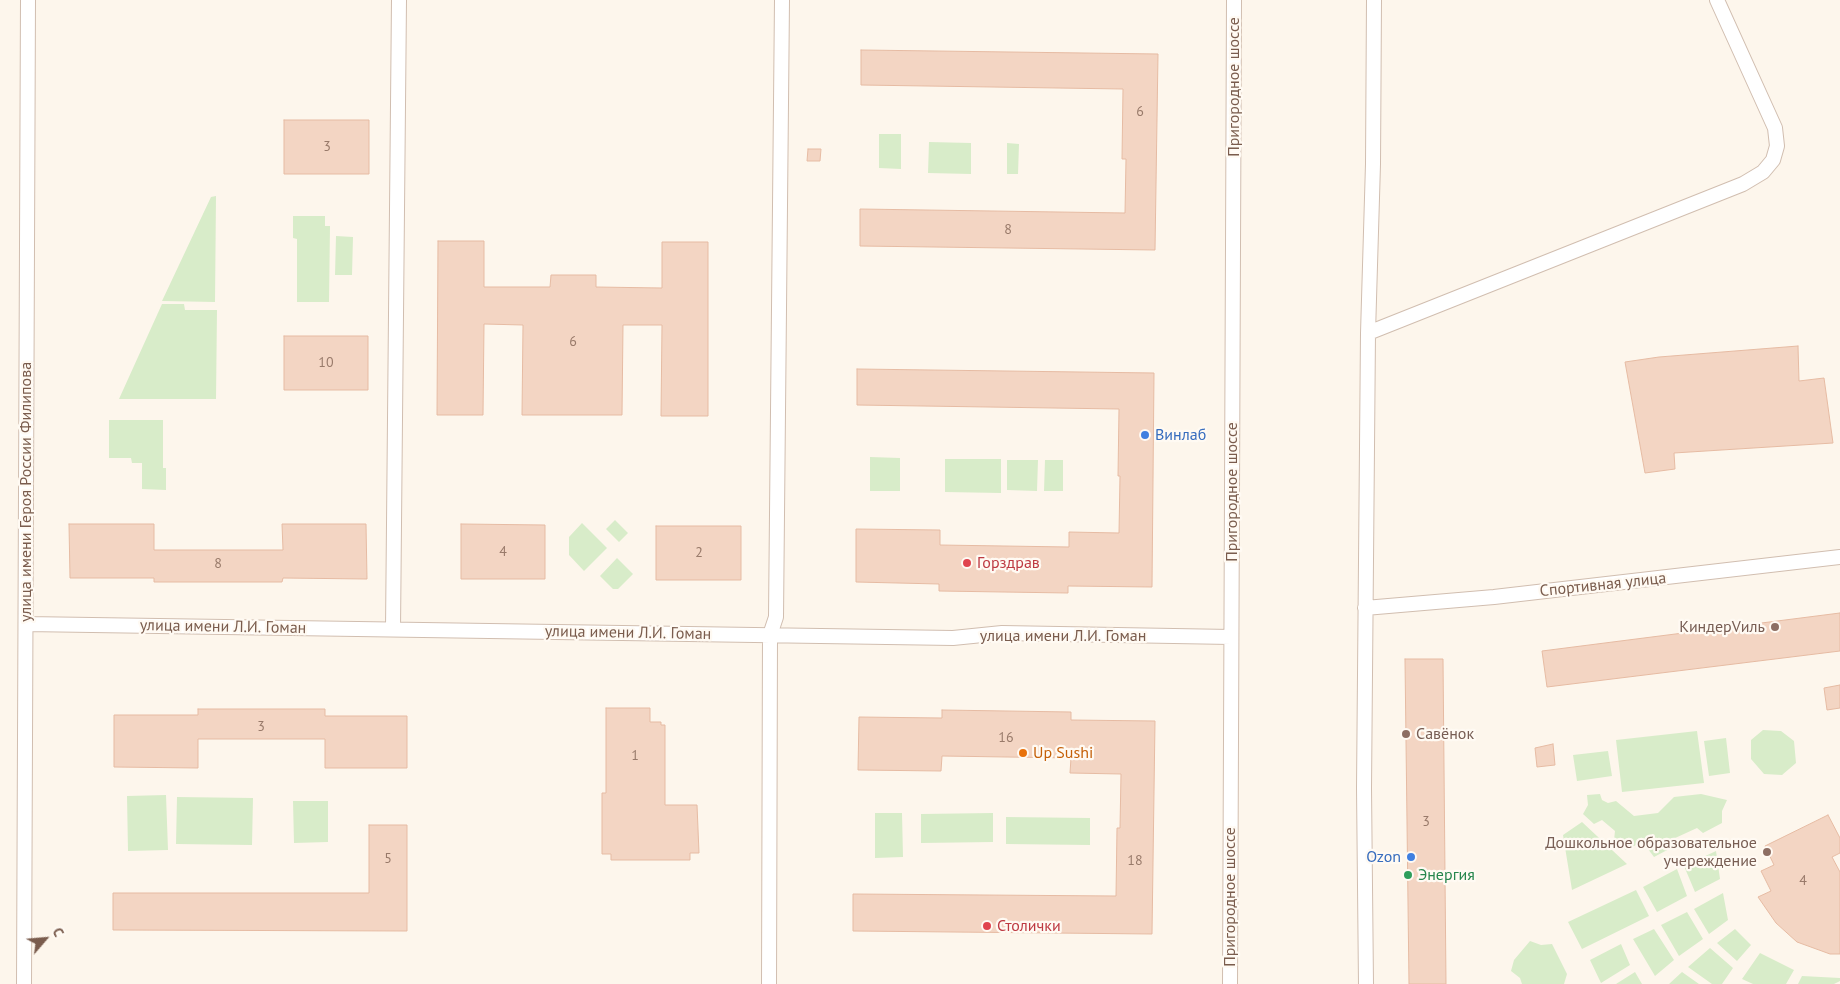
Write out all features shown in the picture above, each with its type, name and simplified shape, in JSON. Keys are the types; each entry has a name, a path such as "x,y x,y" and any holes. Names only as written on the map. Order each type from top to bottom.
{"street":[{"name":"улица имени Героя России Филипова","path":"24,984 28,0"},
{"path":"393,629 399,0"},
{"path":"769,984 770,635 776,617 782,0"},
{"name":"Пригородное шоссе","path":"1230,984 1234,0"},
{"path":"1366,984 1364,788 1368,333 1373,164 1374,0"},
{"path":"1368,333 1743,184 1763,172 1773,160 1777,146 1775,128 1718,0"},
{"name":"Спортивная улица","path":"1366,608 1388,608 1494,597 1840,557"},
{"name":"улица имени Л.И. Гоман","path":"26,624 954,638 1002,633 1231,637"}],"green space":[{"path":"879,134 901,134 901,169 879,168"},
{"path":"929,142 971,143 971,174 928,173"},
{"path":"1007,143 1019,144 1018,174 1007,174"},
{"path":"216,196 215,302 162,301 211,197"},
{"path":"293,216 325,216 325,226 330,226 329,302 297,302 297,239 293,238"},
{"path":"336,236 353,237 352,275 335,275"},
{"path":"162,304 184,304 185,310 217,310 216,399 119,399"},
{"path":"109,420 163,420 163,468 166,468 166,490 142,489 142,463 132,463 131,458 109,458"},
{"path":"870,457 900,458 900,491 870,491"},
{"path":"945,459 1001,459 1001,493 945,492"},
{"path":"1007,460 1038,460 1037,491 1007,490"},
{"path":"1045,460 1063,460 1063,491 1044,491"},
{"path":"615,520 628,533 619,542 606,529"},
{"path":"582,523 607,548 584,571 569,555 569,537"},
{"path":"617,558 633,574 618,589 613,589 600,576"},
{"path":"1763,730 1781,731 1794,741 1796,763 1782,775 1764,774 1751,759 1751,740"},
{"path":"1697,731 1704,783 1622,792 1616,740"},
{"path":"1726,738 1730,773 1709,776 1704,741"},
{"path":"1608,751 1612,776 1577,781 1573,755"},
{"path":"1600,794 1602,800 1608,803 1616,801 1634,816 1658,813 1674,797 1701,794 1727,800 1722,811 1722,823 1703,833 1697,828 1673,839 1671,848 1654,857 1648,849 1636,845 1626,850 1614,840 1615,831 1602,820 1594,824 1583,814 1588,805 1587,795"},
{"path":"166,795 168,850 128,851 127,796"},
{"path":"177,797 253,798 252,845 176,844"},
{"path":"293,801 328,801 328,842 294,843"},
{"path":"875,813 902,813 903,857 875,858"},
{"path":"993,813 993,842 921,843 921,814"},
{"path":"1006,817 1090,818 1090,845 1006,844"},
{"path":"1582,822 1627,864 1572,890 1563,835"},
{"path":"1716,851 1720,879 1695,892 1684,866"},
{"path":"1677,869 1687,896 1657,912 1643,887"},
{"path":"1636,890 1649,916 1582,949 1568,922"},
{"path":"1723,893 1728,920 1709,934 1694,909"},
{"path":"1687,912 1703,939 1679,956 1661,925"},
{"path":"1654,929 1674,960 1655,976 1633,939"},
{"path":"1735,929 1751,945 1737,961 1717,943"},
{"path":"1530,941 1541,945 1552,944 1567,974 1564,984 1522,984 1520,978 1511,971 1514,960"},
{"path":"1621,944 1630,965 1601,983 1590,960"},
{"path":"1710,948 1733,968 1722,984 1712,984 1688,967"},
{"path":"1760,953 1794,970 1786,984 1753,984 1742,979"},
{"path":"1635,972 1642,984 1616,984"},
{"path":"1682,972 1699,984 1669,984"},
{"path":"1802,976 1840,978 1840,981 1834,984 1798,984"}],"building":[{"path":"861,50 1158,54 1155,250 860,246 860,209 1125,213 1126,159 1122,159 1123,89 861,85"},
{"path":"284,120 369,120 369,174 284,174"},
{"path":"808,149 821,149 820,161 807,161"},
{"path":"438,241 484,241 484,287 550,287 551,275 596,275 596,287 662,288 662,242 708,242 708,416 661,416 662,325 623,325 622,415 522,415 523,325 484,324 483,415 437,415"},
{"path":"284,336 368,336 368,390 284,390"},
{"path":"1798,346 1799,381 1824,378 1833,443 1674,453 1675,469 1645,473 1625,362 1659,357"},
{"path":"857,369 1154,373 1152,587 1068,586 1068,593 939,591 939,584 856,582 856,529 940,530 940,545 1069,547 1069,532 1119,533 1120,476 1118,476 1119,409 857,405"},
{"path":"69,524 154,524 154,550 283,550 282,524 366,524 367,579 283,578 282,582 154,582 154,578 70,578"},
{"path":"461,524 545,525 545,579 461,579"},
{"path":"656,526 741,526 741,580 656,580"},
{"path":"1840,613 1840,651 1547,687 1542,651"},
{"path":"1405,659 1443,659 1446,984 1409,984"},
{"path":"1840,685 1840,708 1827,710 1824,688"},
{"path":"606,708 650,708 650,722 661,722 661,725 665,725 665,805 697,805 699,853 690,853 690,860 611,860 611,854 602,854 602,793 606,793"},
{"path":"198,709 325,709 325,716 407,716 407,768 325,768 325,739 198,739 198,768 114,767 114,715 198,715"},
{"path":"942,710 1071,712 1071,720 1155,721 1152,934 853,931 853,894 1116,896 1117,828 1120,828 1121,774 1070,773 1071,758 942,756 941,771 858,770 859,717 942,718"},
{"path":"1553,744 1555,765 1537,767 1535,748"},
{"path":"1828,815 1840,838 1840,853 1832,857 1840,872 1840,954 1830,954 1797,942 1776,923 1758,897 1771,891 1761,871 1774,865 1765,846"},
{"path":"369,825 407,825 407,931 113,930 113,893 369,893"}],"place":[{"name":"Винлаб","path":"1145,435"},
{"name":"Горздрав","path":"967,563"},
{"name":"КиндерVиль","path":"1775,627"},
{"name":"Савёнок","path":"1406,734"},
{"name":"Up Sushi","path":"1023,753"},
{"name":"Дошкольное образовательное учереждение","path":"1767,852"},
{"name":"Ozon","path":"1411,857"},
{"name":"Энергия","path":"1408,875"},
{"name":"Столички","path":"987,926"}]}
